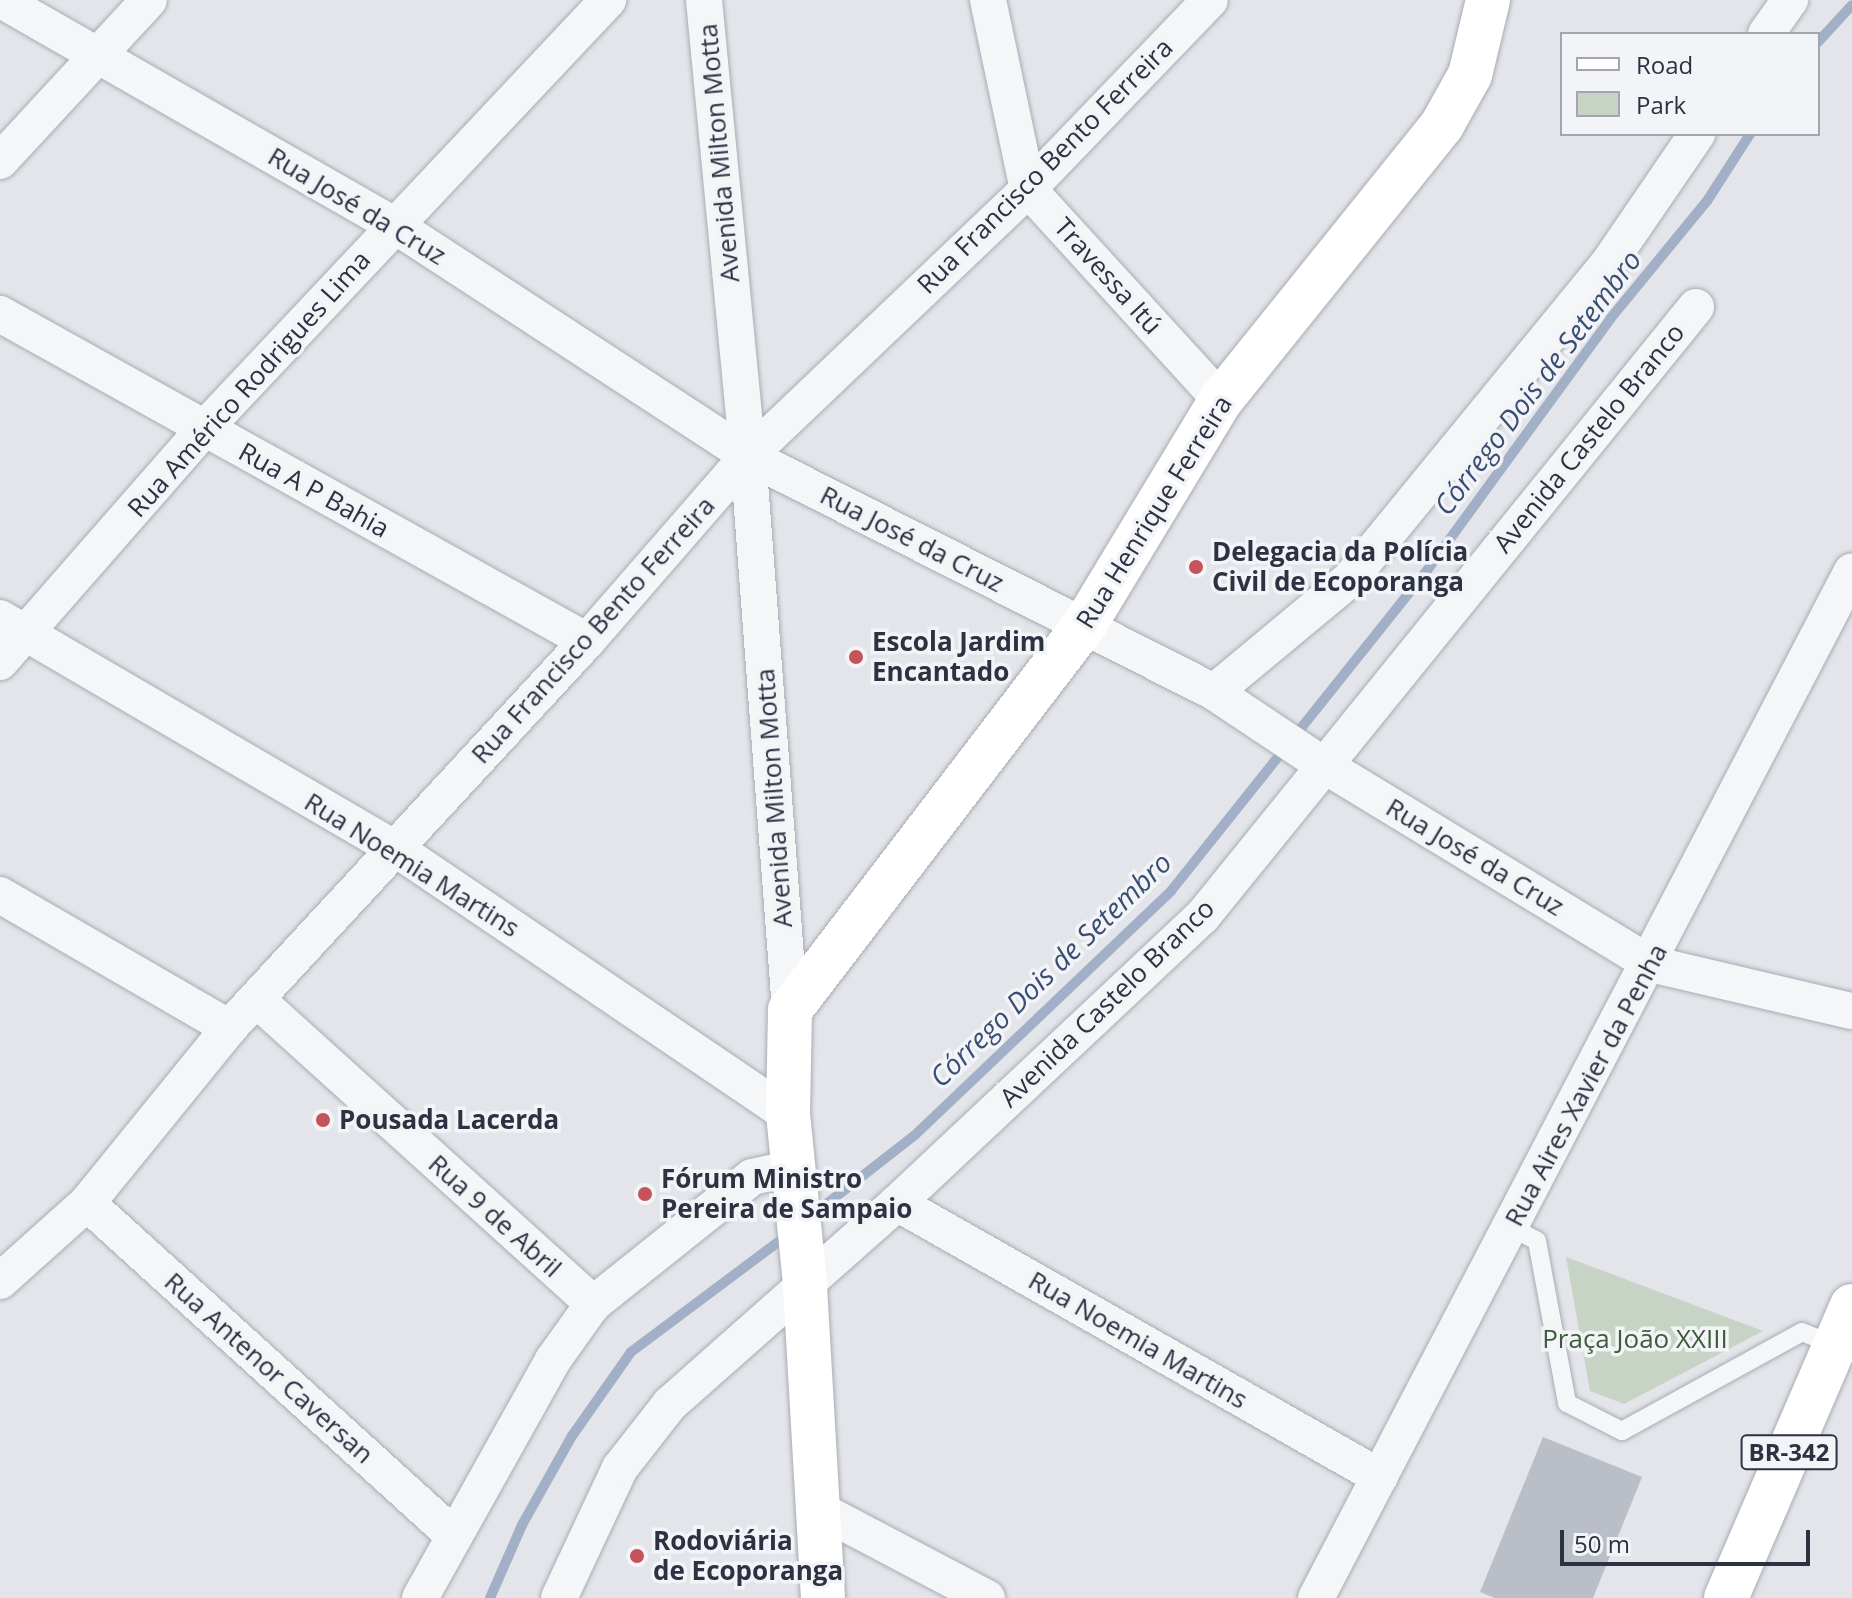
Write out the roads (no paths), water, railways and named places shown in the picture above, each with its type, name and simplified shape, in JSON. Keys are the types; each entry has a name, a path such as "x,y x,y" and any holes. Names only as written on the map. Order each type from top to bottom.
{"street":[{"name":"Rua José da Cruz","path":"1,0 394,225 748,456 1214,692 1322,764 1651,964 1852,1011"},
{"path":"0,161 149,0"},
{"name":"Rua Américo Rodrigues Lima","path":"0,662 13,626 203,430 608,0"},
{"name":"Avenida Milton Motta","path":"704,0 748,456 790,1010 788,1114 805,1284 823,1598"},
{"path":"988,0 1028,189"},
{"name":"Rua Francisco Bento Ferreira","path":"0,1281 87,1203 229,1028 587,641 748,456 1028,189 1210,0"},
{"name":"Rua Henrique Ferreira","path":"790,1010 1084,626 1221,400 1442,125 1470,75 1488,0"},
{"path":"1767,32 1790,0"},
{"path":"1214,692 1350,579 1608,264 1696,136"},
{"name":"Travessa Itú","path":"1028,189 1221,400"},
{"name":"Avenida Castelo Branco","path":"559,1598 620,1468 670,1404 897,1203 1202,917 1322,764 1696,307"},
{"name":"Rua A P Bahia","path":"0,314 203,430 587,641"},
{"name":"Rua Aires Xavier da Penha","path":"1316,1598 1651,964 1852,571"},
{"name":"Rua Noemia Martins","path":"13,626 396,849 788,1114"},
{"path":"0,895 229,1028"},
{"name":"Rua 9 de Abril","path":"256,999 593,1304"},
{"path":"420,1598 451,1533 553,1360 593,1304 752,1177 792,1168"},
{"name":"Rua Antenor Caversan","path":"87,1203 451,1533"},
{"name":"Rua Noemia Martins","path":"897,1203 1380,1477"},
{"name":"BR-342","path":"1726,1598 1852,1306"},
{"path":"818,1509 987,1598"}],"lane":[{"path":"1510,1227 1537,1241 1567,1403 1622,1431 1802,1332 1834,1345"}],"waterway":[{"name":"Córrego Dois de Setembro","path":"1820,40 1852,5"},
{"name":"Córrego Dois de Setembro","path":"811,1216 915,1135 1171,891 1428,569 1610,319 1707,201 1749,136"},
{"name":"Córrego Dois de Setembro","path":"490,1598 522,1525 572,1436 631,1352 789,1234"}],"place":[{"name":"Delegacia da Polícia Civil de Ecoporanga","path":"1196,567"},
{"name":"Escola Jardim Encantado","path":"856,657"},
{"name":"Pousada Lacerda","path":"323,1120"},
{"name":"Fórum Ministro Pereira de Sampaio","path":"645,1194"},
{"name":"Rodoviária de Ecoporanga","path":"637,1556"}],"park label":[{"name":"Praça João XXIII","path":"1635,1339"}]}
